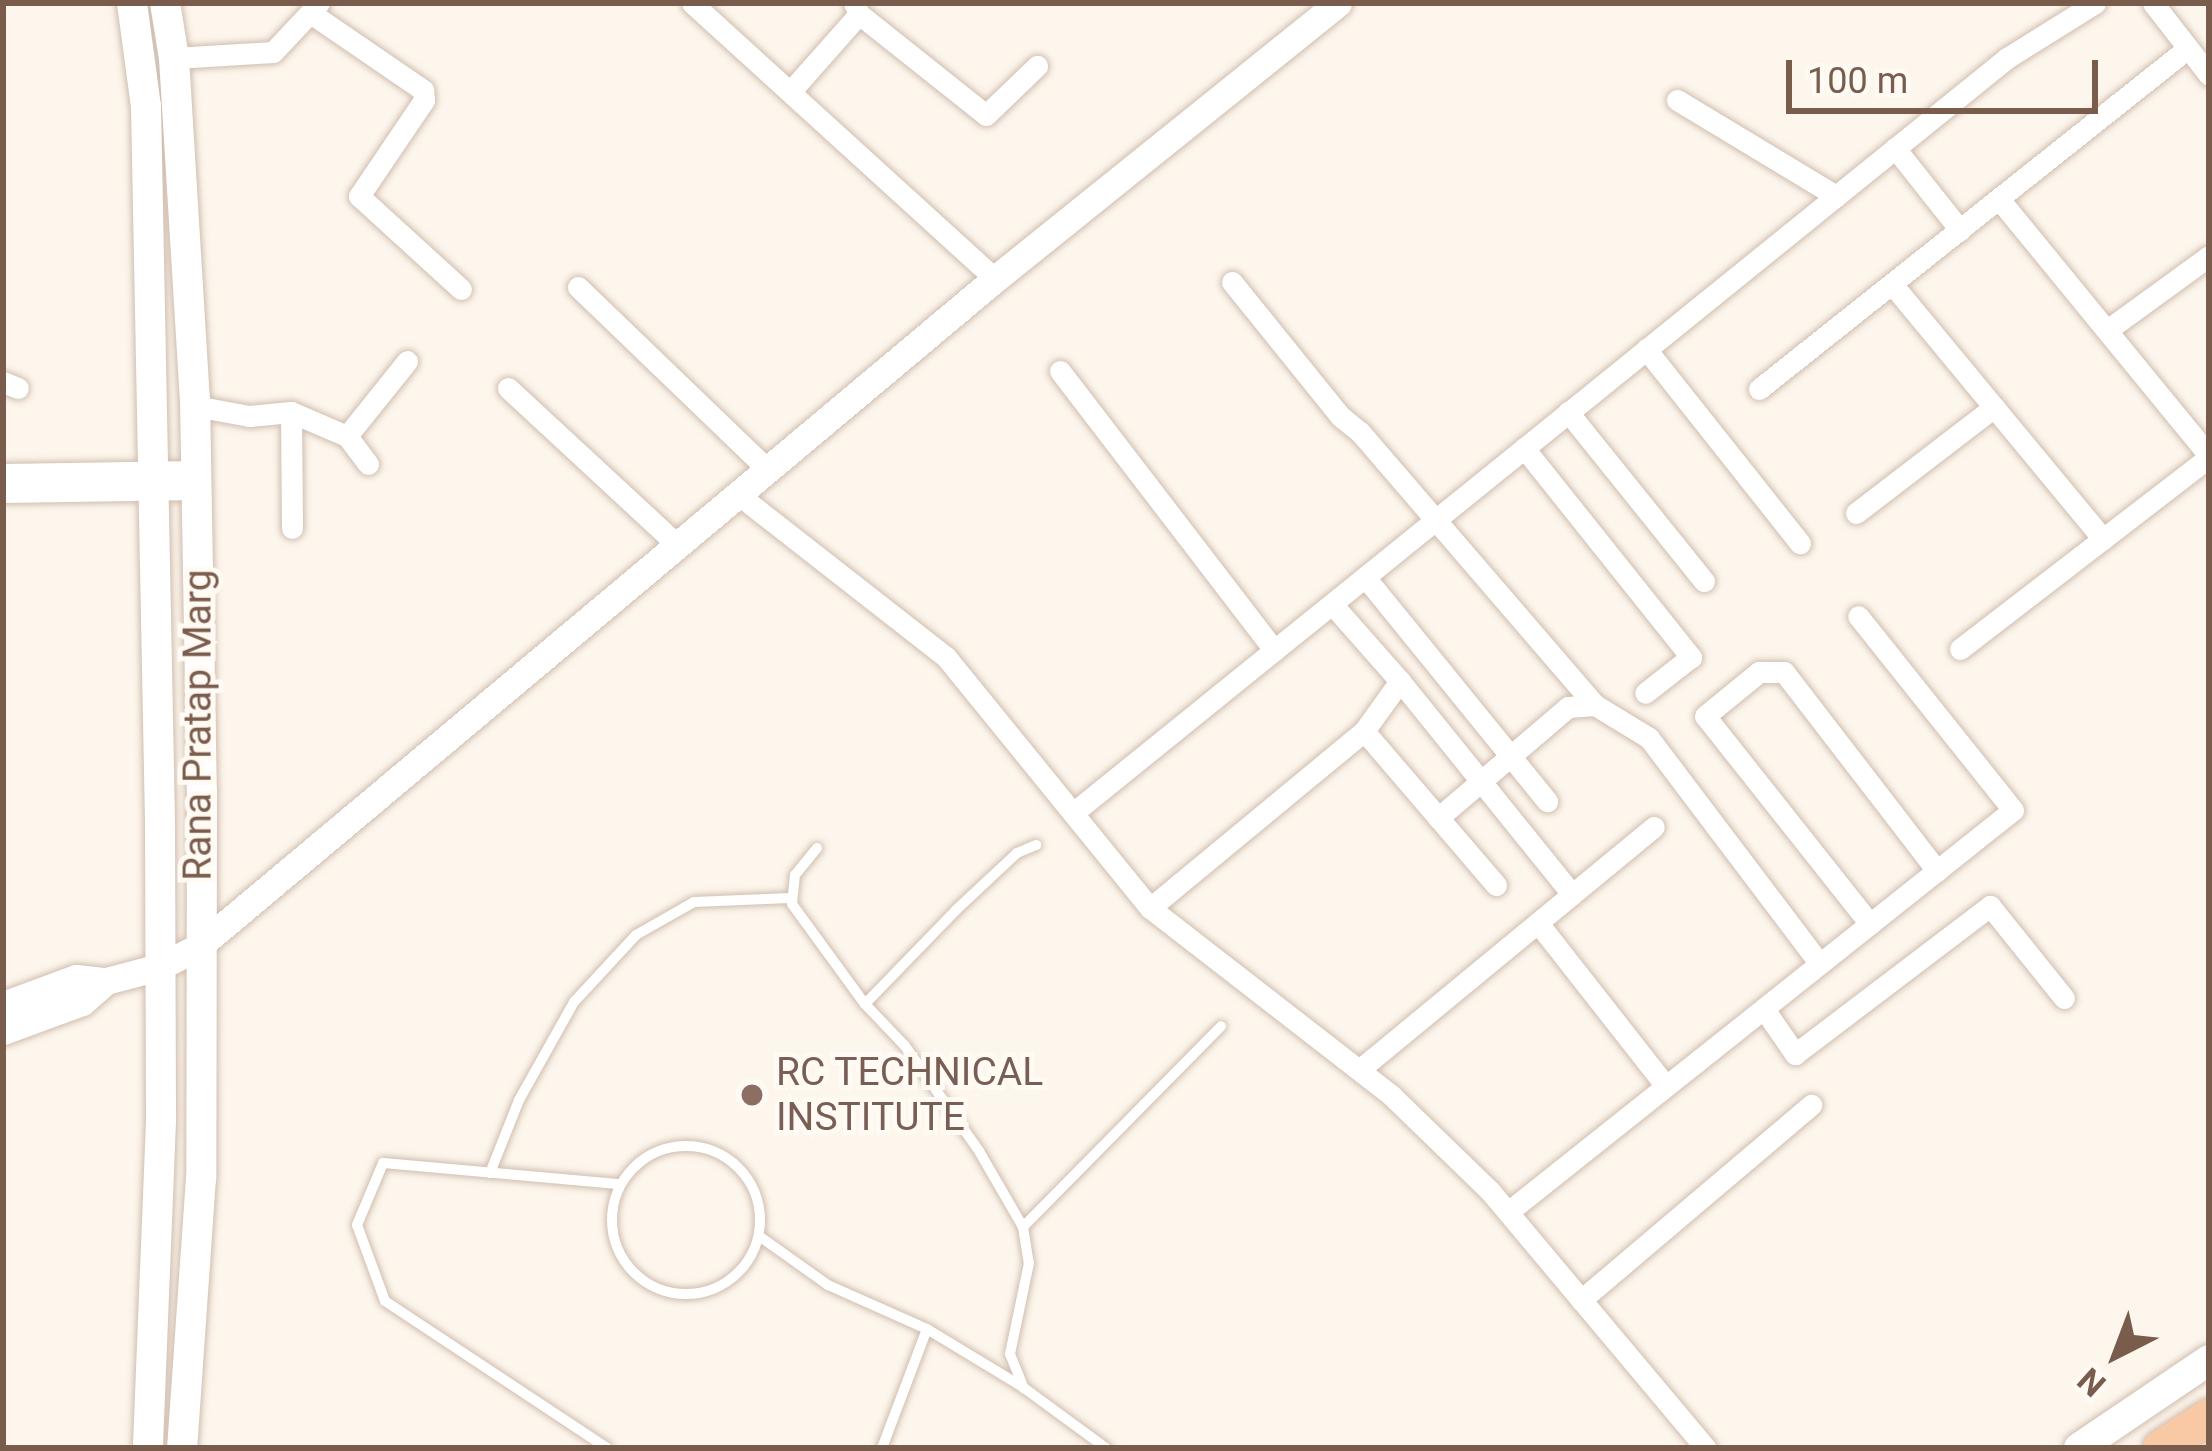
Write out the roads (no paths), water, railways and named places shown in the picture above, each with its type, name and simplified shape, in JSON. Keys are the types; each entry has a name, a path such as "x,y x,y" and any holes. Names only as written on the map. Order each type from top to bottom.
{"highway":[{"path":"2161,1448 2209,1417"}],"main road":[{"name":"Rana Pratap Marg","path":"132,3 146,106 159,967 159,1184 148,1448"},
{"name":"Rana Pratap Marg","path":"165,3 174,58 196,480 200,1186 182,1448"},
{"path":"159,1184 200,1186"},
{"path":"2079,1448 2209,1360"}],"street":[{"path":"692,3 995,279"},
{"path":"3,1005 76,978 106,981 159,967 198,947 995,279 1338,3"},
{"path":"1073,813 2007,58 2095,3"},
{"path":"2153,3 2209,75"},
{"path":"790,92 856,8 986,115 1037,66"},
{"path":"174,58 273,52 315,9 423,90 424,100 359,196 460,290"},
{"path":"1759,389 2188,48"},
{"path":"1677,100 1836,196"},
{"path":"1895,148 1960,230"},
{"path":"1960,649 2209,457 2110,328 1999,199"},
{"path":"2110,328 2209,256"},
{"path":"1232,282 1595,705 1649,738 1820,964"},
{"path":"1892,284 2103,538"},
{"path":"578,287 769,471"},
{"path":"1646,350 1800,543"},
{"path":"347,436 407,361"},
{"path":"1060,371 1274,650"},
{"path":"508,388 680,547"},
{"path":"195,406 249,416 291,412 347,436 368,464"},
{"path":"1856,512 1994,407"},
{"path":"291,412 292,528"},
{"path":"1568,412 1704,581"},
{"path":"1524,448 1691,657 1645,693"},
{"path":"3,474 152,481"},
{"path":"3,492 196,480"},
{"path":"740,496 946,657 1150,908 1392,1096 1508,1212 1706,1448"},
{"path":"1366,577 1547,801"},
{"path":"1331,604 1400,681 1572,894"},
{"path":"1508,1212 2013,811 1858,616"},
{"path":"1870,924 1705,716 1760,672 1784,672 1937,871"},
{"path":"1150,908 1364,731 1400,681"},
{"path":"1438,818 1568,706 1595,705"},
{"path":"1364,731 1496,885"},
{"path":"1359,1070 1654,827"},
{"path":"1763,1009 1795,1054 1990,906 2064,998"},
{"path":"1538,922 1666,1086"},
{"path":"3,1031 82,1002 106,981"},
{"path":"1582,1300 1811,1105"}],"lane":[{"path":"865,1004 1017,853 1036,845"},
{"path":"818,848 795,875 790,898 865,1004 905,1046 980,1151 1023,1227 1029,1263 1010,1354 1024,1388"},
{"path":"490,1173 519,1100 574,1002 636,935 694,902 790,898"},
{"path":"1023,1227 1222,1026"},
{"path":"689,1144 713,1150 741,1169 760,1209 760,1236 748,1263 729,1283 694,1296 665,1293 632,1274 610,1228 618,1184 649,1154 689,1144"},
{"path":"607,1448 385,1301 357,1225 383,1163 618,1184"},
{"path":"760,1236 828,1285 927,1329 1024,1388 1106,1448"},
{"path":"882,1448 927,1329"}],"place":[{"name":"RC TECHNICAL INSTITUTE","path":"752,1095"}]}
